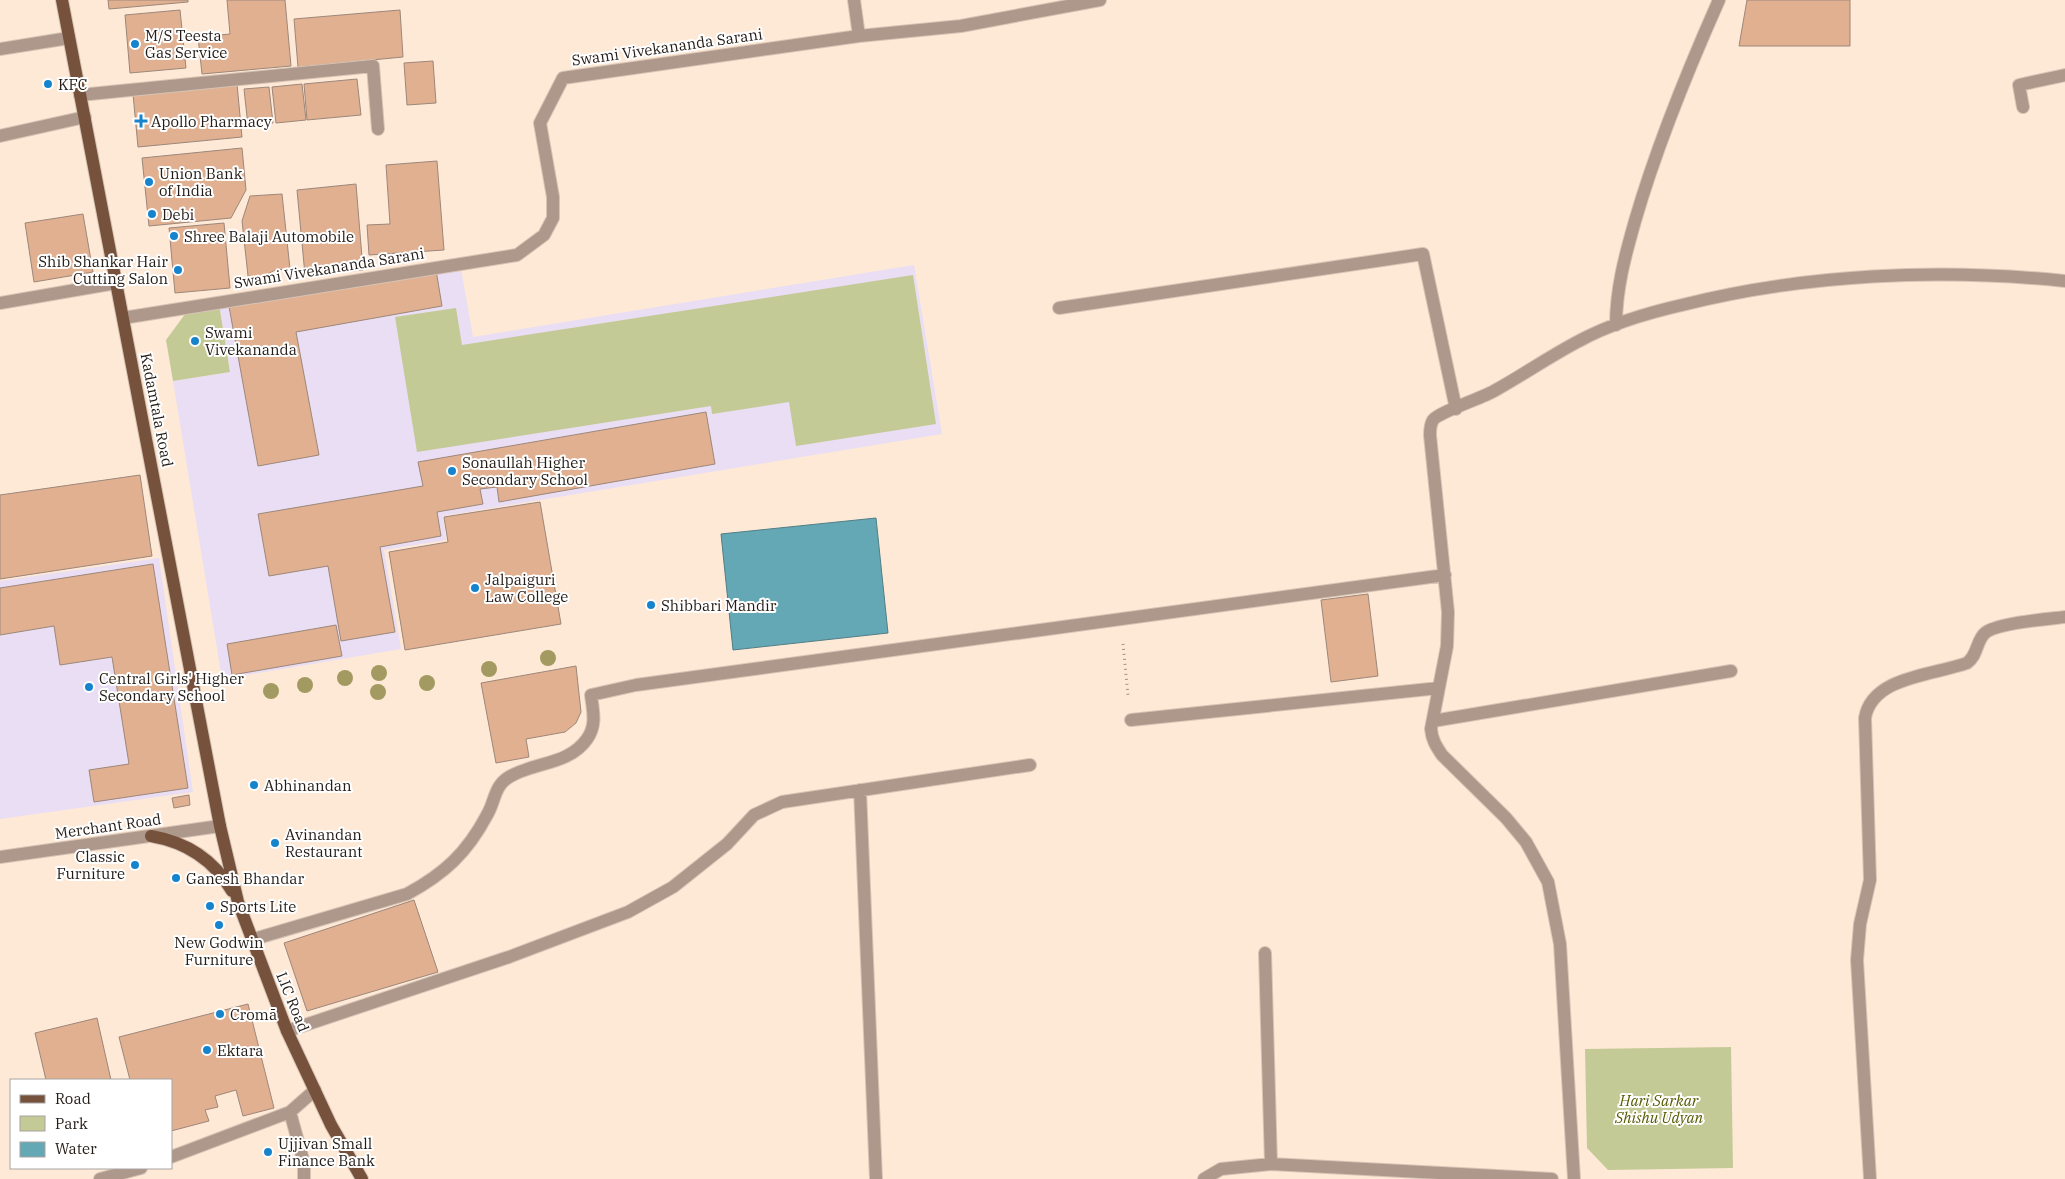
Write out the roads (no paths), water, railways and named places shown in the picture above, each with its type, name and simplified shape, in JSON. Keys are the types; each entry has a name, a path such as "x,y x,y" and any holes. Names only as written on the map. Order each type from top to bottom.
{"main road":[{"name":"Kadamtala Road","path":"62,0 220,826"},
{"name":"LIC Road","path":"220,826 238,902 287,1031 331,1125 362,1179"},
{"path":"151,836 176,842 201,855 222,876 238,902"}],"street":[{"path":"854,0 859,36"},
{"name":"Swami Vivekananda Sarani","path":"123,318 517,255 544,235 553,218 553,197 540,123 563,78 859,36 962,26 1100,0"},
{"path":"1616,325 1616,302 1621,271 1644,189 1669,118 1719,0"},
{"path":"0,50 70,38"},
{"path":"80,95 373,66 378,128"},
{"path":"2023,107 2019,86 2065,75"},
{"path":"0,136 85,118"},
{"path":"1059,308 1423,254 1456,408"},
{"path":"1574,1179 1560,944 1548,882 1526,842 1516,830 1442,755 1435,745 1431,729 1448,646 1448,612 1430,428 1433,421 1439,415 1494,391 1579,340 1644,314 1715,296 1789,284 1931,275 2002,276 2065,281"},
{"path":"0,303 116,283"},
{"path":"251,940 407,894 430,881 454,862 475,835 487,815 497,789 508,777 558,760 587,740 594,721 591,695 636,685 1445,576"},
{"path":"1870,1179 1857,960 1860,924 1870,880 1866,708 1872,699 1890,686 1922,674 1967,663 1972,659 1983,634 1989,630 2000,626 2065,617"},
{"path":"1432,721 1731,671"},
{"path":"1131,720 1439,688"},
{"path":"287,1031 509,957 628,912 673,887 727,844 754,815 782,802 1030,765"},
{"path":"860,790 876,1179"},
{"name":"Merchant Road","path":"0,857 220,826"},
{"path":"1265,953 1271,1164"},
{"path":"172,1157 290,1112 315,1090"},
{"path":"290,1112 304,1163 304,1179"},
{"path":"1204,1179 1221,1170 1271,1164 1552,1179"},
{"path":"100,1179 137,1169"},
{"path":"1860,1179 1878,1179"}],"water":[{"path":"876,518 888,633 733,650 721,534"}],"place":[{"name":"M/S Teesta Gas Service","path":"135,44"},
{"name":"KFC","path":"48,84"},
{"name":"Apollo Pharmacy","path":"141,121"},
{"name":"Union Bank of India","path":"149,182"},
{"name":"Debi","path":"152,214"},
{"name":"Shree Balaji Automobile","path":"174,236"},
{"name":"Shib Shankar Hair Cutting Salon","path":"178,270"},
{"name":"Swami Vivekananda","path":"195,341"},
{"name":"Sonaullah Higher Secondary School","path":"452,471"},
{"name":"Jalpaiguri Law College","path":"475,588"},
{"name":"Shibbari Mandir","path":"651,605"},
{"name":"Central Girls' Higher Secondary School","path":"89,687"},
{"name":"Abhinandan","path":"254,785"},
{"name":"Avinandan Restaurant","path":"275,843"},
{"name":"Classic Furniture","path":"135,865"},
{"name":"Ganesh Bhandar","path":"176,878"},
{"name":"Sports Lite","path":"210,906"},
{"name":"New Godwin Furniture","path":"219,925"},
{"name":"Cromā","path":"220,1014"},
{"name":"Ektara","path":"207,1050"},
{"name":"Ujjivan Small Finance Bank","path":"268,1152"}],"park label":[{"name":"Hari Sarkar Shishu Udyan","path":"1659,1108"}]}
